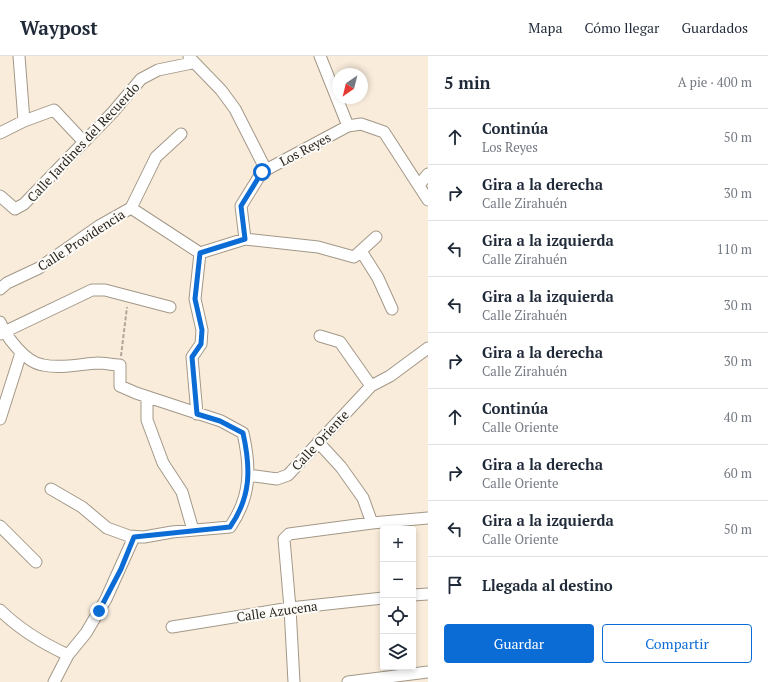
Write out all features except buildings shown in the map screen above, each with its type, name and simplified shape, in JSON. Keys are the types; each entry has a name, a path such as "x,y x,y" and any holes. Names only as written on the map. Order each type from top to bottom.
{"street":[{"path":"19,56 24,121"},
{"path":"320,56 348,126 361,124 384,132 428,200"},
{"path":"190,59 221,90 234,109 266,170"},
{"name":"Calle Jardines del Recuerdo","path":"0,196 15,209 18,208 84,142 141,79 158,70 190,59"},
{"path":"0,134 24,121 54,110 84,142"},
{"name":"Los Reyes","path":"245,239 241,206 262,172 348,126"},
{"path":"131,208 156,157 181,134"},
{"path":"419,185 428,174"},
{"name":"Calle Providencia","path":"0,289 7,283 39,268 99,226 131,208 200,253"},
{"path":"197,414 192,357 201,344 202,330 195,299 200,253 245,239 318,247 354,257 376,237"},
{"path":"360,251 378,278 392,309"},
{"path":"51,490 82,507 107,528 134,537 230,527 240,512 248,486 243,433 220,421 147,397 120,386 120,365 99,363 78,367 41,365 21,353 1,329 92,290 105,290 170,307"},
{"path":"320,336 340,342 371,386"},
{"name":"Calle Oriente","path":"248,475 277,479 288,475 371,386 390,376 428,348"},
{"path":"0,419 21,353"},
{"path":"147,397 147,420 163,463 182,492 193,530"},
{"path":"318,442 341,467 363,498 372,523"},
{"path":"294,682 290,608 284,540 289,534 372,523 428,518"},
{"path":"0,526 36,562"},
{"path":"54,682 68,655 86,633 106,600 134,537"},
{"path":"416,595 428,594"},
{"name":"Calle Azucena","path":"172,627 290,608 380,598"},
{"path":"0,610 14,624 30,636 68,655"},
{"path":"348,682 428,672"}],"path":[{"path":"120,365 128,296"}],"route":[{"path":"99,611 121,569 134,537 230,527 240,512 248,486 248,464 243,433 220,421 197,414 192,357 201,344 202,330 195,299 200,253 245,239 241,206 262,172"}]}
